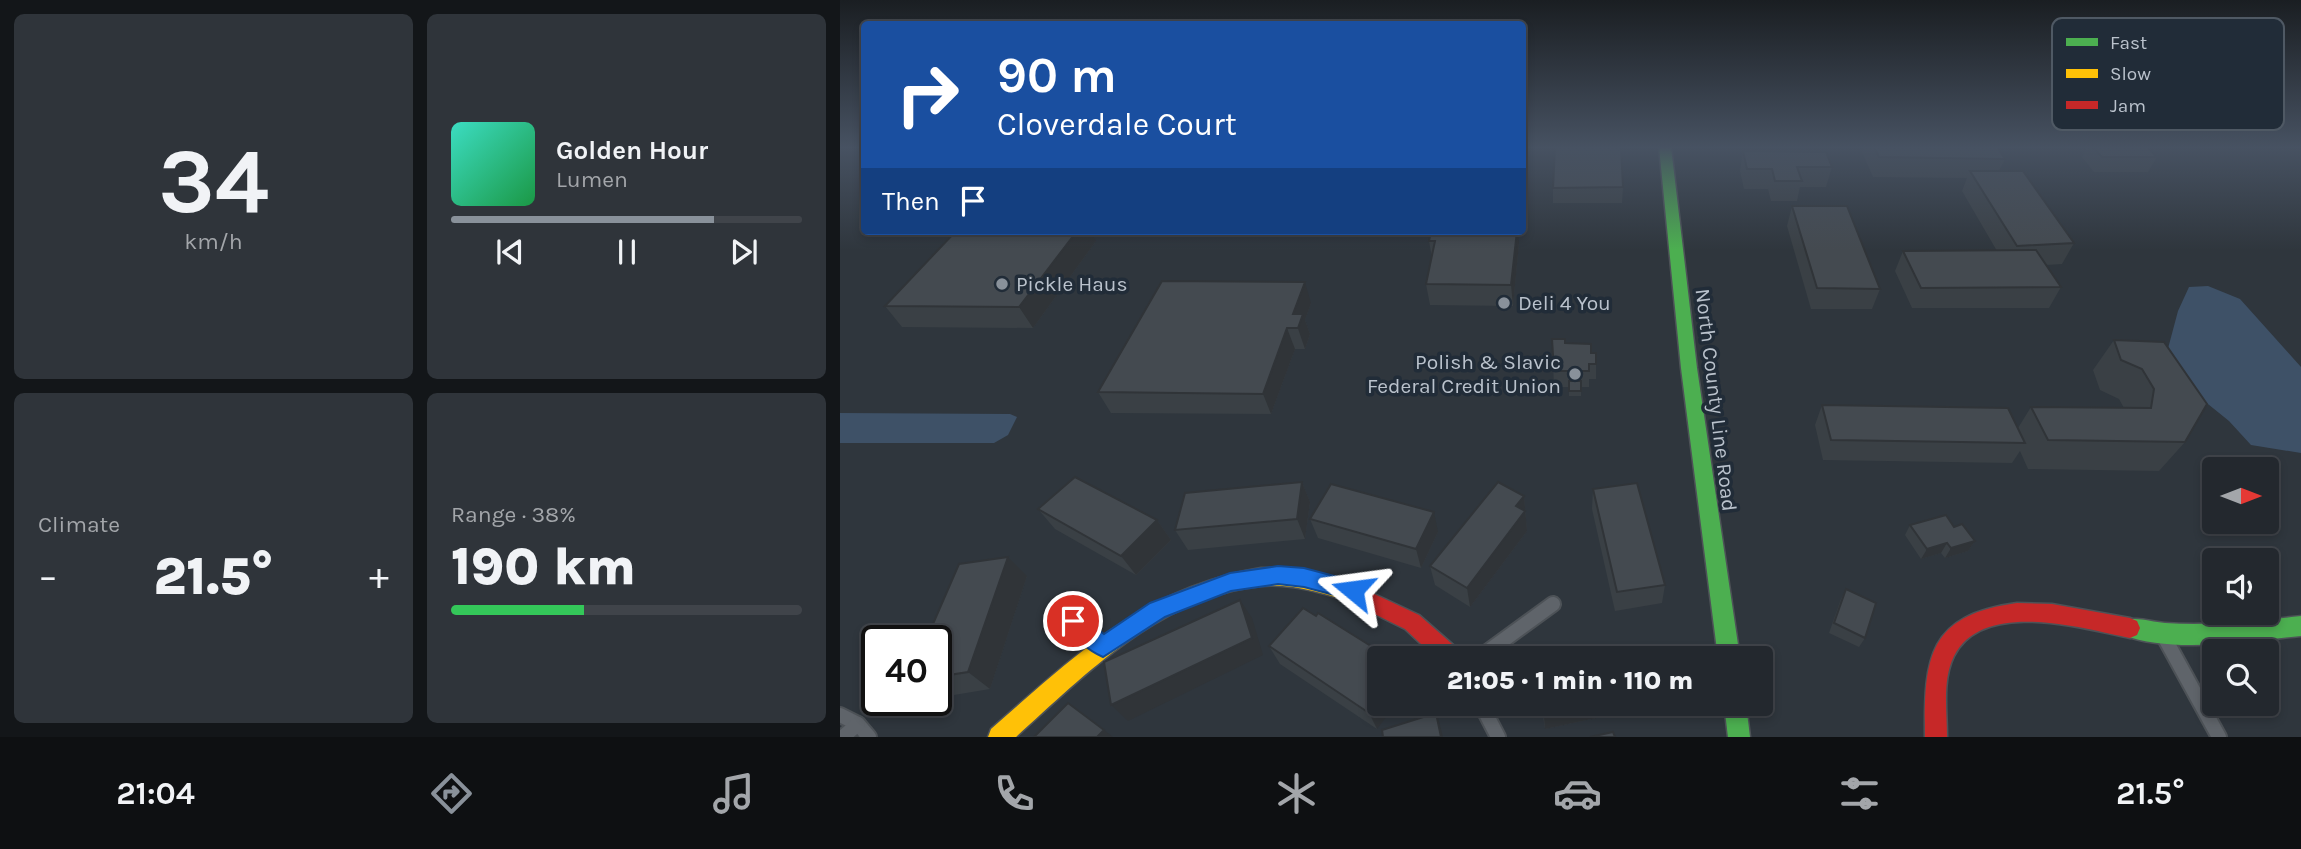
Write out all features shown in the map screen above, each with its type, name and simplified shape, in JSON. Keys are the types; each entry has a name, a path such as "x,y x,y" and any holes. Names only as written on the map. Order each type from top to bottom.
{"street":[{"name":"North County Line Road","path":"1669,181 1689,368 1727,646"},
{"path":"999,737 1103,646 1146,617 1185,597 1230,582 1278,575 1328,583 1400,613 1438,646"},
{"path":"1495,646 1553,604"},
{"path":"1936,737 1932,701 1941,652 1951,638 1978,620 1993,614 2049,612 2162,633 2223,635 2281,626 2301,626"},
{"path":"1073,621 1103,646"},
{"path":"2162,633 2219,737"},
{"path":"840,715 858,724 869,737"},
{"path":"1487,716 1498,737"},
{"path":"1736,716 1739,737"},
{"path":"843,737 858,724"}],"water":[{"path":"2208,286 2240,299 2301,367 2301,453 2251,445 2229,421 2203,400 2166,356 2178,311 2189,287"},
{"path":"840,413 1010,414 1017,417 1008,435 994,443 840,443"}],"building":[{"path":"1553,181 1623,181 1623,187 1553,188"},
{"path":"1977,181 2030,181 2074,243 2017,246"},
{"path":"1792,206 1847,206 1880,289 1817,288"},
{"path":"952,235 1074,235 1019,307 885,306"},
{"path":"1430,235 1517,235 1511,285 1426,284 1435,241 1429,241"},
{"path":"2036,250 2061,287 1921,288 1903,251"},
{"path":"1162,281 1305,282 1293,314 1303,314 1298,328 1287,328 1263,394 1098,392"},
{"path":"1552,339 1565,339 1565,343 1591,344 1591,353 1596,353 1596,364 1589,364 1589,371 1554,371"},
{"path":"2114,340 2164,342 2207,404 2185,442 2048,440 2031,407 2151,408 2154,389 2142,369 2121,360"},
{"path":"1569,381 1581,381 1581,391 1569,391"},
{"path":"1822,405 2008,408 2025,443 1831,440"},
{"path":"1075,477 1157,520 1121,556 1038,509"},
{"path":"1302,482 1297,519 1175,530 1185,493"},
{"path":"1498,482 1524,496 1516,506 1525,511 1467,588 1430,566"},
{"path":"1637,483 1665,585 1617,592 1593,489"},
{"path":"1331,484 1434,512 1416,549 1310,519"},
{"path":"1946,515 1954,527 1962,524 1975,541 1951,548 1947,543 1927,549 1910,525"},
{"path":"1008,557 968,672 952,674 952,625 933,625 959,564"},
{"path":"1846,589 1876,603 1865,638 1834,623"},
{"path":"1240,600 1252,638 1111,705 1104,662"},
{"path":"1303,608 1316,616 1318,613 1371,646 1367,646 1367,712 1269,646"},
{"path":"1068,703 1104,730 1097,737 1034,737"},
{"path":"1426,716 1437,716 1441,737 1383,737 1382,730"},
{"path":"1613,732 1615,737 1590,737"}],"traffic: fast":[{"path":"1669,181 1689,368 1727,646"},
{"path":"2130,628 2163,633 2215,635 2301,626"},
{"path":"1736,716 1739,737"}],"traffic: slow":[{"path":"999,737 1056,686 1120,636 1153,614 1188,596 1224,583 1261,577 1309,581 1355,594"}],"traffic: jam":[{"path":"1355,594 1412,622 1439,646"},
{"path":"1936,737 1935,687 1944,652 1962,629 1986,616 2017,612 2052,614 2130,628"}],"place":[{"name":"Pickle Haus","path":"1002,284"},
{"name":"Deli 4 You","path":"1504,303"},
{"name":"Polish & Slavic Federal Credit Union","path":"1575,374"}],"route":[{"path":"1073,621 1103,646 1158,610 1185,597 1230,582 1278,575 1304,578 1353,590"}]}
